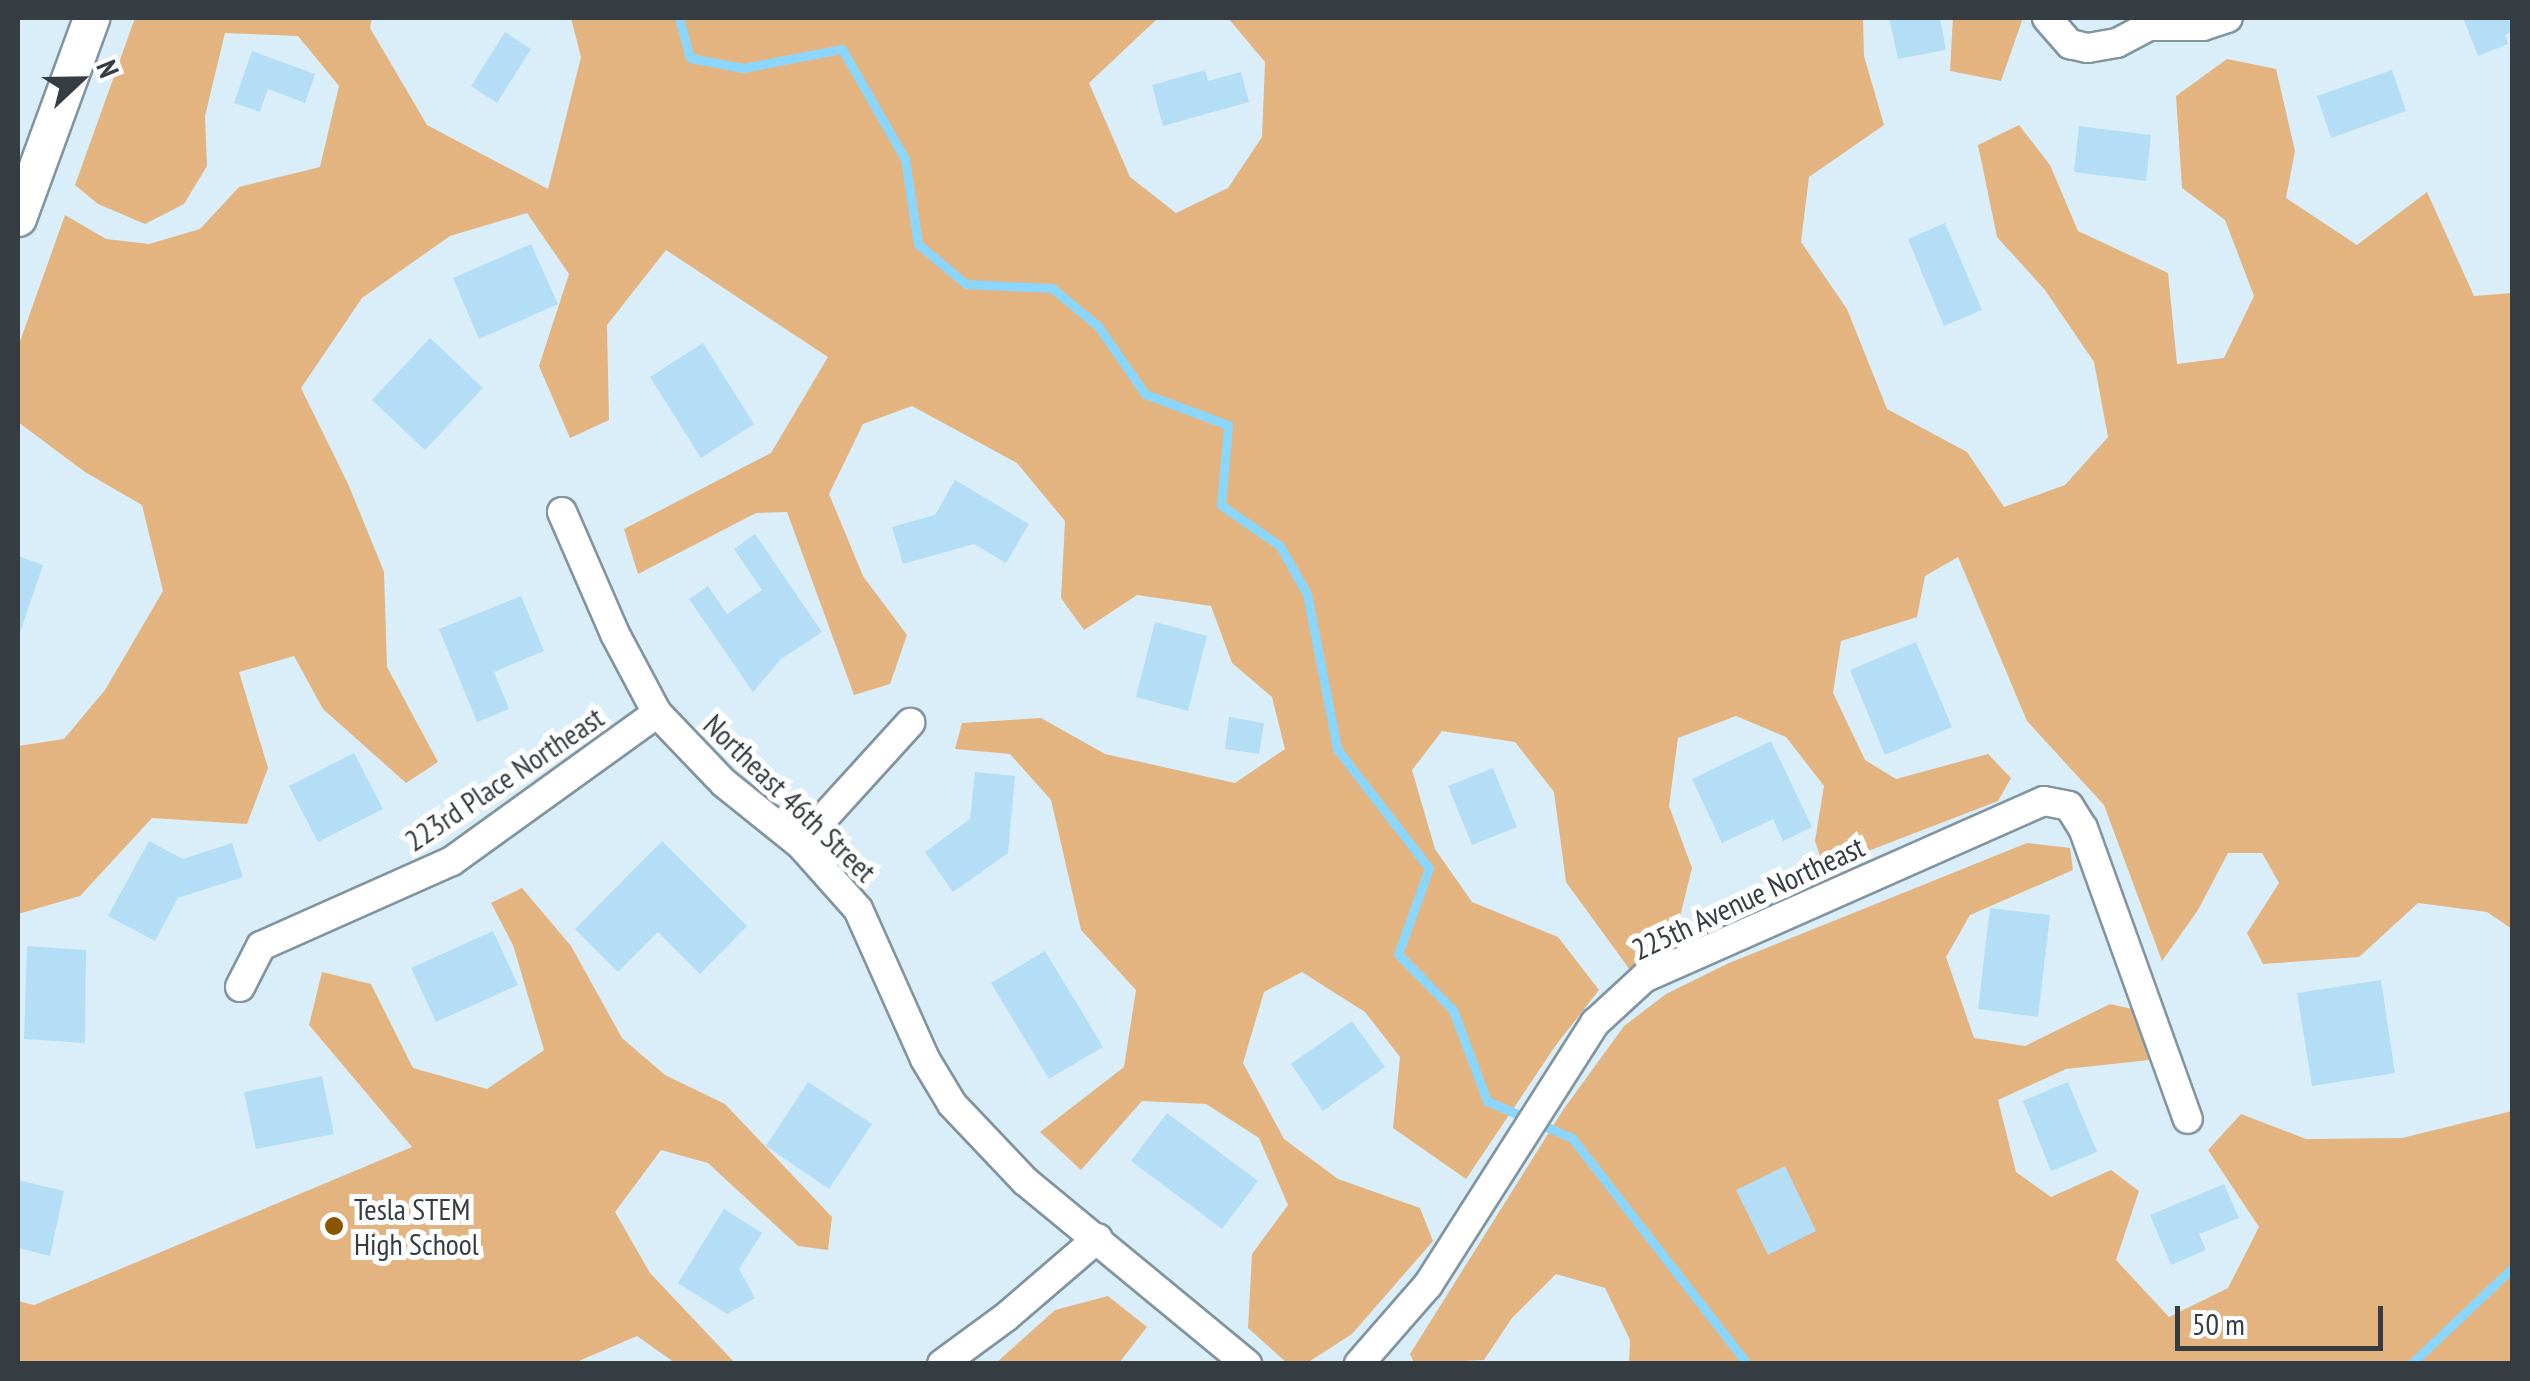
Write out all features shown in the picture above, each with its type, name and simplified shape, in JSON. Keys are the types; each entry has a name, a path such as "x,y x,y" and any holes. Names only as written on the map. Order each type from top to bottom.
{"main road":[{"path":"18,218 91,18"}],"street":[{"path":"2047,18 2070,44 2088,48 2117,43 2149,22 2203,26 2228,18"},
{"name":"Northeast 46th Street","path":"562,512 615,634 658,713 724,784 800,844 858,909 925,1058 952,1104 1025,1182 1248,1364"},
{"name":"223rd Place Northeast","path":"240,987 261,946 452,861 658,713"},
{"path":"800,844 910,724"},
{"name":"225th Avenue Northeast","path":"1360,1364 1428,1284 1595,1023 1644,978 2044,801 2068,806 2083,828 2188,1118"},
{"path":"942,1364 1006,1317 1098,1238"}],"shaded area":[{"path":"135,18 372,18 370,28 427,125 548,189 581,57 571,18 1158,18 1089,83 1130,177 1176,213 1228,188 1262,137 1265,62 1228,18 1863,18 1864,56 1884,125 1809,177 1801,242 1847,309 1887,409 1967,452 2004,507 2065,485 2108,437 2094,362 2045,290 1997,237 1978,145 2019,125 2050,165 2078,231 2168,273 2177,364 2224,358 2254,296 2225,220 2182,188 2176,96 2227,59 2276,69 2295,151 2286,198 2357,245 2427,192 2474,296 2512,293 2512,929 2487,912 2418,903 2359,957 2263,964 2247,933 2279,883 2262,853 2228,853 2198,910 2162,961 2104,805 2027,721 1958,557 1925,576 1917,617 1841,641 1833,693 1865,760 1896,779 1988,754 2011,778 1998,801 1824,868 1815,841 1824,786 1786,737 1736,716 1678,738 1669,806 1692,868 1674,941 1630,970 1566,882 1554,792 1515,742 1442,731 1412,770 1435,849 1472,902 1558,937 1599,990 1556,1045 1466,1179 1393,1128 1400,1057 1365,1012 1302,972 1264,992 1243,1063 1284,1139 1338,1179 1420,1208 1433,1241 1352,1334 1307,1363 1287,1363 1248,1328 1252,1254 1288,1205 1259,1138 1206,1104 1142,1101 1081,1170 1040,1132 1124,1067 1136,990 1081,930 1051,800 1010,754 955,749 962,723 1041,718 1105,754 1235,783 1285,749 1272,697 1232,663 1211,606 1137,595 1084,630 1061,598 1065,521 1017,463 912,406 863,424 829,494 863,576 907,635 890,684 854,695 787,512 756,513 638,574 624,529 771,453 828,357 666,250 607,325 609,420 570,438 539,366 569,274 527,213 450,236 362,298 301,388 349,486 384,572 387,667 438,762 406,783 323,709 294,656 239,672 268,768 247,824 152,818 80,896 18,914 18,746 64,739 105,690 163,591 142,505 85,472 18,422 18,347 65,215 106,239 149,244 200,229 239,187 320,167 339,86 298,36 225,33 205,116 207,166 184,204 145,224 98,204 75,185"},
{"path":"1953,18 2023,18 2001,81 1950,71"},
{"path":"2027,843 2070,848 2073,870 1970,915 1946,957 1974,1038 2025,1046 2110,1004 2132,1009 2150,1060 2066,1069 1998,1100 2016,1172 2051,1197 2111,1170 2139,1191 2116,1260 2169,1317 2228,1288 2259,1227 2208,1150 2241,1114 2306,1139 2402,1138 2512,1111 2512,1363 1629,1363 1630,1340 1605,1288 1556,1274 1512,1318 1484,1360 1414,1363 1410,1354 1563,1110 1624,1026 1666,994 1729,963"},
{"path":"522,888 571,946 622,1038 665,1075 725,1104 832,1217 828,1250 798,1246 708,1163 661,1150 615,1212 650,1273 735,1363 675,1363 637,1336 572,1364 18,1363 18,1301 34,1305 412,1147 309,1025 322,972 371,984 413,1068 487,1089 544,1050 513,945 491,903"},
{"path":"1108,1296 1147,1327 1119,1363 996,1363 1055,1310"}],"building":[{"path":"1889,18 1940,18 1946,50 1898,59"},
{"path":"2463,18 2512,18 2512,32 2505,35 2508,44 2478,56"},
{"path":"505,32 531,49 497,103 471,86"},
{"path":"252,51 315,74 305,103 268,89 260,112 234,103"},
{"path":"1205,70 1208,81 1241,72 1249,102 1163,126 1152,85"},
{"path":"2392,70 2406,111 2331,138 2317,96"},
{"path":"2079,126 2151,135 2146,181 2074,172"},
{"path":"1945,223 1982,310 1944,326 1908,239"},
{"path":"531,244 558,304 479,339 453,278"},
{"path":"430,338 483,388 425,450 372,400"},
{"path":"703,343 754,424 701,458 650,377"},
{"path":"955,480 1029,524 1006,563 974,544 903,564 892,527 935,515"},
{"path":"755,534 822,632 781,659 753,692 689,599 708,586 727,614 762,590 734,549"},
{"path":"18,556 43,565 21,630 18,629"},
{"path":"521,596 544,651 494,672 509,709 477,722 439,629"},
{"path":"1155,622 1207,636 1188,711 1136,697"},
{"path":"1916,642 1952,727 1885,755 1850,670"},
{"path":"1229,717 1264,723 1259,754 1225,749"},
{"path":"1771,741 1812,827 1783,841 1773,819 1722,843 1692,779"},
{"path":"354,753 383,809 318,842 289,786"},
{"path":"1493,768 1517,827 1472,845 1448,786"},
{"path":"975,772 1015,776 1008,853 953,892 925,852 970,819"},
{"path":"149,841 183,859 232,843 243,877 178,898 155,941 108,916"},
{"path":"662,841 747,926 700,974 658,932 618,972 575,929"},
{"path":"1990,908 2050,915 2038,1017 1978,1009"},
{"path":"493,931 518,985 436,1022 411,968"},
{"path":"27,946 86,950 85,1043 24,1039"},
{"path":"1045,951 1103,1047 1049,1079 991,983"},
{"path":"2381,980 2395,1073 2312,1086 2297,993"},
{"path":"1352,1021 1385,1067 1323,1111 1291,1064"},
{"path":"322,1076 334,1134 256,1149 244,1092"},
{"path":"808,1082 872,1124 829,1189 766,1146"},
{"path":"2068,1082 2097,1152 2051,1171 2023,1101"},
{"path":"1167,1113 1258,1181 1222,1229 1131,1161"},
{"path":"1785,1166 1816,1231 1768,1255 1736,1190"},
{"path":"18,1180 64,1191 50,1256 18,1248"},
{"path":"2224,1184 2239,1218 2199,1234 2206,1250 2171,1265 2150,1215"},
{"path":"724,1209 762,1233 739,1269 755,1298 727,1314 678,1283"}],"waterway":[{"path":"679,18 690,58 743,68 842,49 905,159 918,244 966,284 1052,288 1098,326 1145,394 1228,425 1221,505 1280,546 1307,594 1337,749 1429,868 1398,954 1453,1010 1487,1101 1572,1138 1747,1364"},
{"path":"2411,1364 2512,1268"}],"place":[{"name":"Tesla STEM High School","path":"334,1226"}]}
